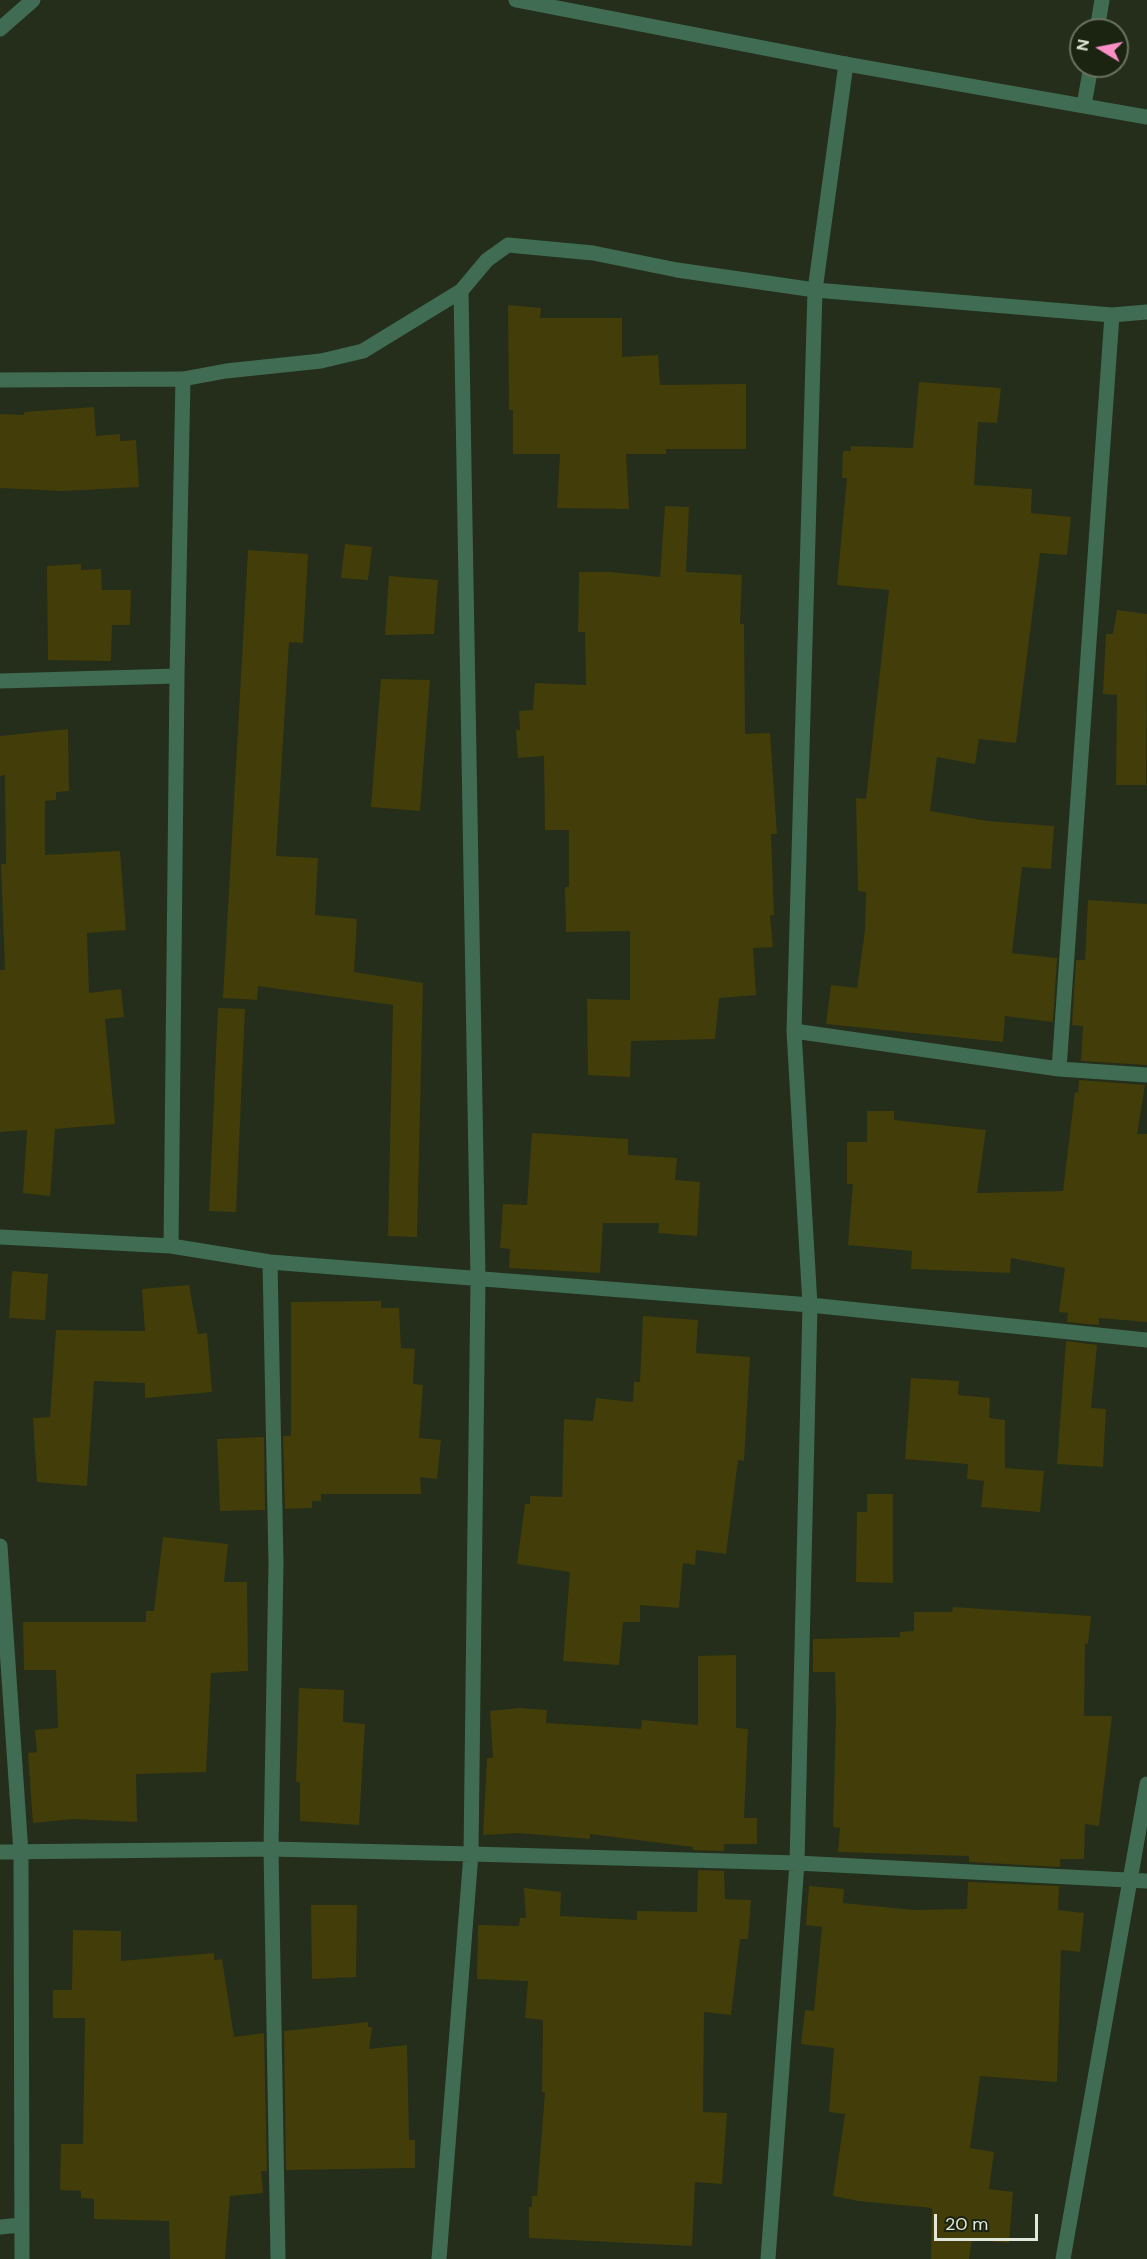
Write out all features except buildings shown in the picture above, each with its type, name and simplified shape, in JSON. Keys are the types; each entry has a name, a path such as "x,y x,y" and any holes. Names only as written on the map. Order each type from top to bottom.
{"street":[{"path":"0,29 33,0"},
{"path":"516,0 846,64 1147,117"},
{"path":"1099,18 1102,0"},
{"path":"768,2259 797,1863 810,1305 794,1031 815,290 846,64"},
{"path":"1084,105 1088,78"},
{"path":"0,380 183,379 226,371 321,361 363,351 461,291 487,260 508,245 593,252 677,270 815,290 1112,315 1147,312"},
{"path":"440,2259 471,1854 478,1278 461,291"},
{"path":"1059,1069 1112,315"},
{"path":"171,1246 177,676 183,379"},
{"path":"0,681 177,676"},
{"path":"794,1031 1059,1069 1147,1075"},
{"path":"0,1237 171,1246 270,1262 810,1305 1147,1340"},
{"path":"270,1262 276,1563 271,1849 278,2259"},
{"path":"0,1546 21,1853 22,2259"},
{"path":"1063,2259 1139,1881 1147,1784"},
{"path":"0,1852 271,1849 471,1854 797,1863 1139,1881"},
{"path":"0,2227 21,2225"}]}
